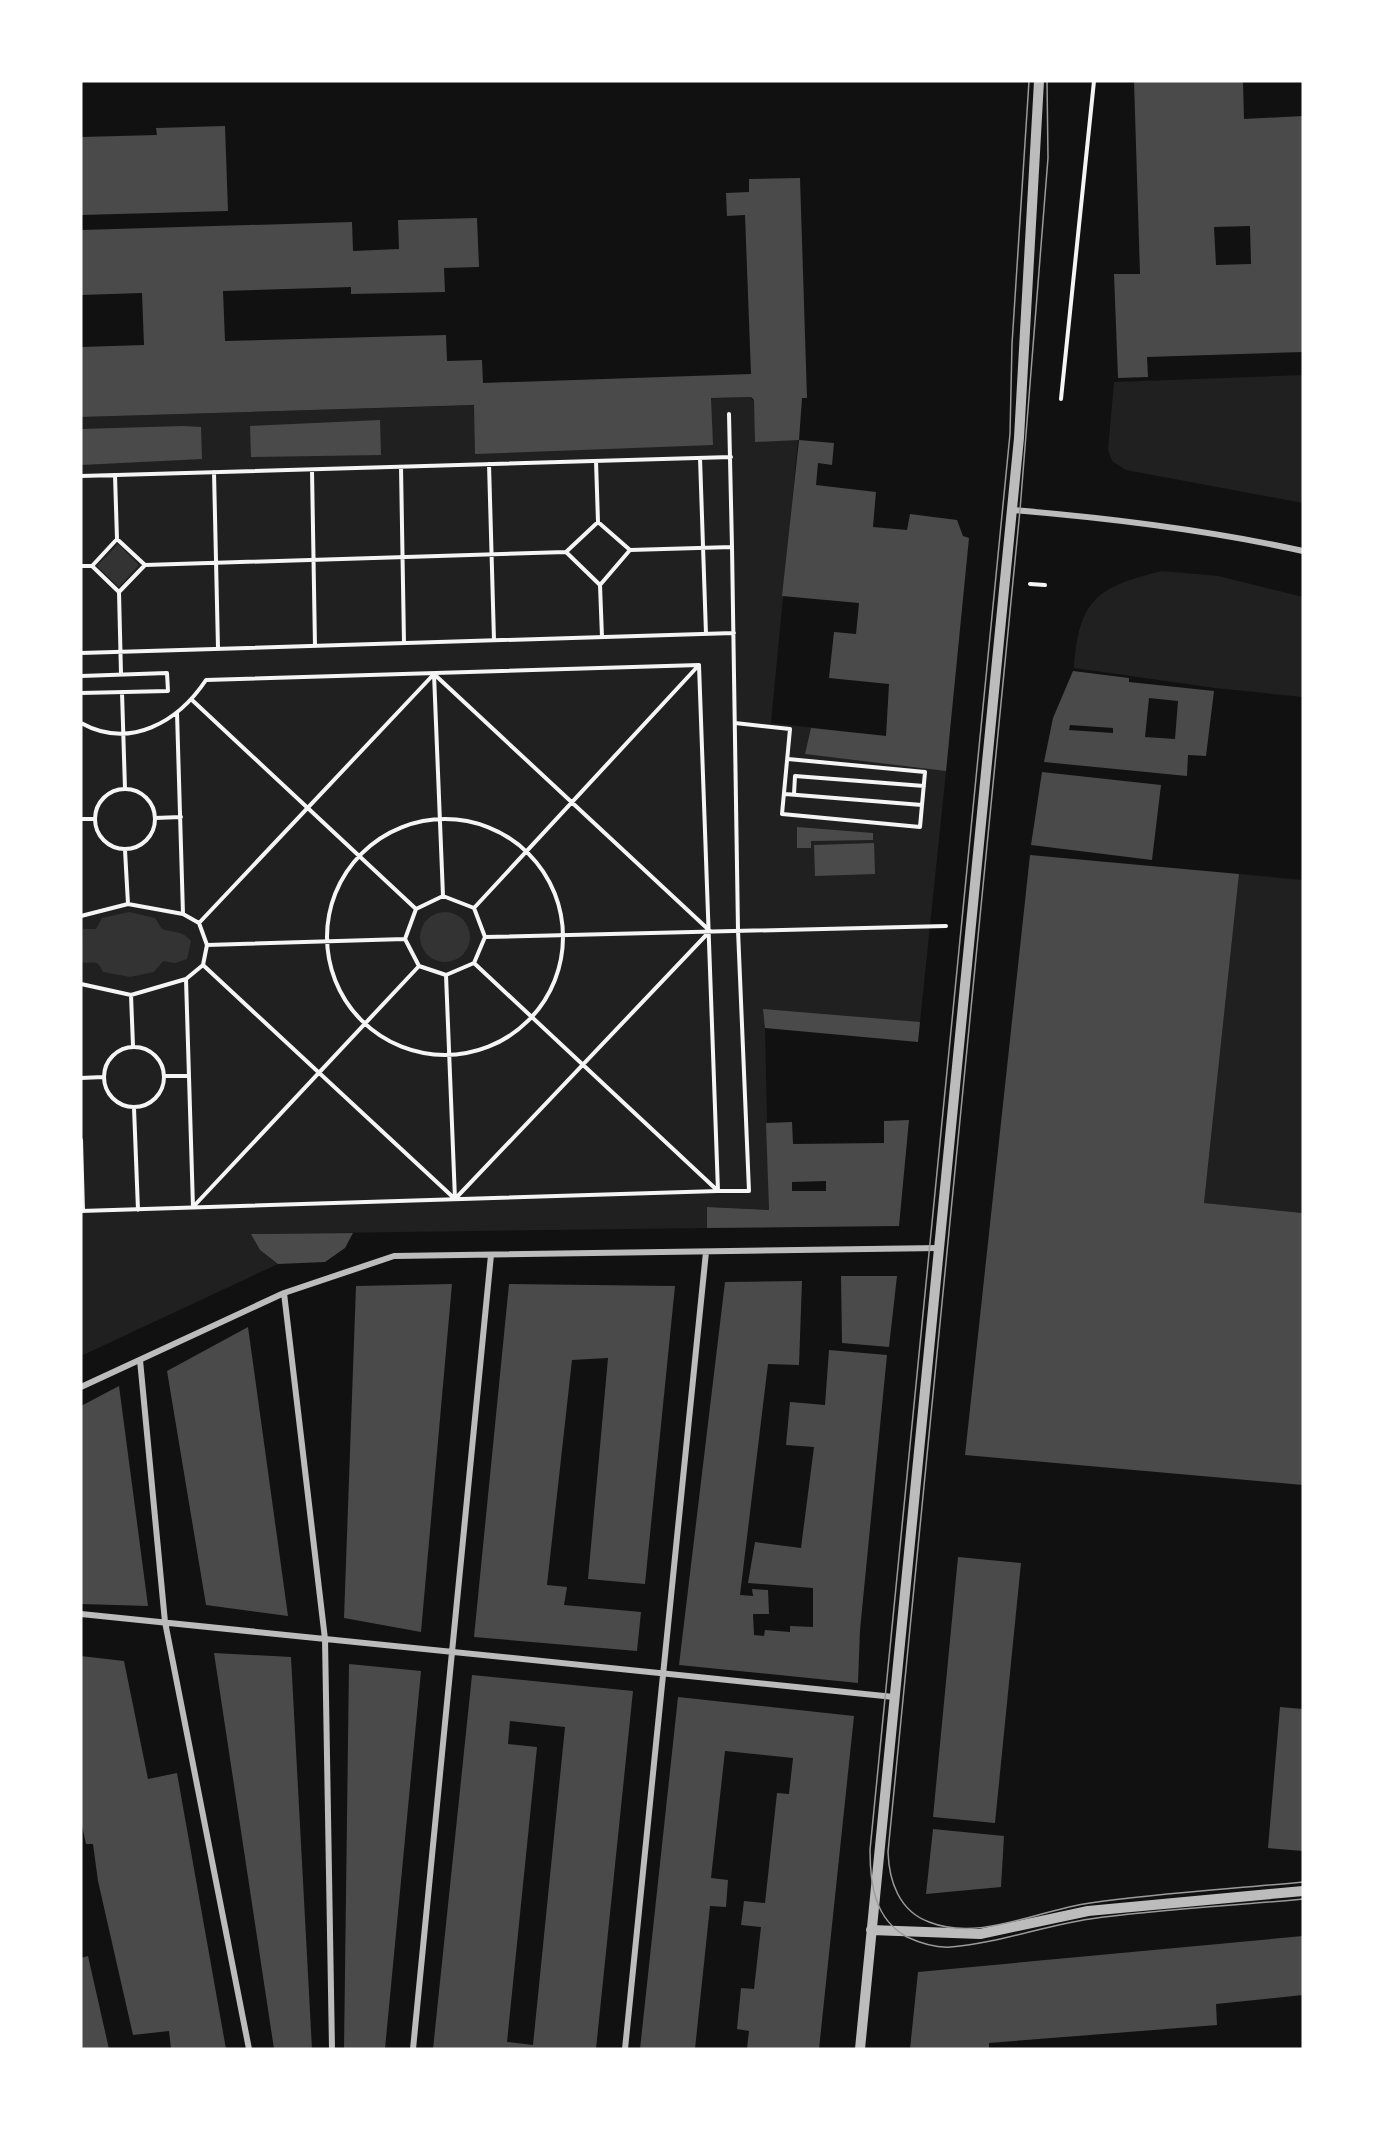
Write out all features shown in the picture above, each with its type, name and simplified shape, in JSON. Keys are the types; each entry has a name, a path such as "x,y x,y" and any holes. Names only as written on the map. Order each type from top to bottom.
{"street":[{"path":"860,2049 1022,407 1039,81"},
{"path":"1012,510 1118,521 1254,540 1303,551"},
{"path":"81,1387 284,1293 394,1256 939,1248"},
{"path":"625,2049 706,1252"},
{"path":"413,2049 491,1255"},
{"path":"284,1293 325,1639 332,2049"},
{"path":"140,1360 165,1622 249,2049"},
{"path":"81,1614 894,1696"},
{"path":"871,1930 980,1934 1088,1911 1303,1891"}],"path":[{"path":"1061,399 1094,81"},
{"path":"81,1140 82,1211 749,1191 738,930 729,414"},
{"path":"700,457 706,634"},
{"path":"81,476 730,457"},
{"path":"118,592 145,565 566,552 597,522 597,461"},
{"path":"489,464 494,640"},
{"path":"401,467 404,643"},
{"path":"312,469 315,646"},
{"path":"214,472 218,648"},
{"path":"92,566 117,539 115,475"},
{"path":"597,522 630,550 732,547"},
{"path":"117,539 145,565"},
{"path":"602,637 600,585 630,550"},
{"path":"566,552 600,585"},
{"path":"81,566 92,566 118,592 121,674"},
{"path":"81,653 734,633"},
{"path":"81,723 113,735 123,735 156,726 192,700 206,680 699,665"},
{"path":"474,908 699,665"},
{"path":"699,665 718,1191"},
{"path":"81,676 167,673 168,691 81,693"},
{"path":"434,674 710,932"},
{"path":"199,923 434,674"},
{"path":"434,674 443,896"},
{"path":"122,692 125,789"},
{"path":"192,700 416,909"},
{"path":"177,712 183,914"},
{"path":"735,723 790,729 782,814 920,827 925,772 788,759"},
{"path":"794,794 795,776 924,786"},
{"path":"125,789 138,792 149,800 155,818 155,826 149,838 139,847 125,850 112,847 101,839 95,827 101,800 111,792 125,789"},
{"path":"784,794 922,806"},
{"path":"440,816 487,825 528,850 553,884 566,934 555,979 533,1018 496,1043 449,1058 403,1049 365,1026 337,987 327,942 334,894 359,856 396,830 440,816"},
{"path":"155,818 181,818"},
{"path":"81,819 95,819"},
{"path":"125,850 128,904"},
{"path":"443,896 474,908 485,937 474,963 446,975 419,966 405,939 416,909 443,896"},
{"path":"81,916 128,904 183,914 199,923 207,945 203,965 186,979 131,995 81,984"},
{"path":"485,937 971,926"},
{"path":"455,1199 710,932"},
{"path":"207,945 405,939"},
{"path":"474,963 718,1191"},
{"path":"203,965 455,1199"},
{"path":"193,1208 320,1075 419,966"},
{"path":"446,975 455,1199"},
{"path":"186,979 193,1208"},
{"path":"131,995 133,1046"},
{"path":"133,1046 147,1050 158,1058 164,1076 158,1096 147,1104 134,1108 121,1104 110,1096 104,1077 109,1058 120,1050 133,1046"},
{"path":"164,1076 189,1076"},
{"path":"81,1078 104,1077"},
{"path":"134,1108 138,1210"}],"shaded area":[{"path":"1303,375 1303,503 1126,470 1112,461 1108,450 1114,382"},
{"path":"751,397 752,400 802,398 771,723 949,743 920,1022 765,1028 769,1210 707,1207 707,1228 252,1234 260,1250 278,1264 81,1356 81,417"},
{"path":"118,544 139,565 119,587 97,566"},
{"path":"1162,571 1218,576 1303,597 1303,697 1215,688 1074,668 1081,626 1087,611 1096,600 1122,583"},
{"path":"1239,874 1303,880 1303,1213 1204,1203"},
{"path":"129,912 155,918 162,929 188,937 191,941 187,959 175,963 163,961 154,972 130,977 103,972 96,963 81,962 83,929 96,929 102,918"},
{"path":"445,912 459,916 466,923 470,937 466,951 459,958 445,962 431,958 424,951 420,937 424,923 431,916"}],"building":[{"path":"1134,81 1243,81 1244,119 1303,116 1303,352 1147,357 1148,377 1118,378 1114,274 1140,274","holes":["1250,226 1251,264 1216,265 1214,227"]},
{"path":"225,126 228,211 81,215 81,137 157,135 156,128"},
{"path":"800,178 807,398 802,398 799,440 755,442 754,400 751,397 711,398 713,445 475,454 474,405 81,417 81,347 144,345 142,293 81,295 81,230 352,222 353,251 399,249 398,220 477,218 479,267 444,268 445,292 351,294 351,287 223,291 225,341 446,335 447,361 482,360 483,383 751,374 745,215 727,216 726,193 749,192 749,179"},
{"path":"380,420 381,455 251,457 250,426"},
{"path":"201,427 202,459 81,465 81,429"},
{"path":"799,440 834,443 832,465 818,463 816,485 876,492 873,527 907,530 910,514 957,520 963,536 969,538 946,771 805,754 811,728 886,736 889,684 829,678 834,632 856,634 859,603 782,596"},
{"path":"1073,671 1129,678 1129,682 1214,691 1206,756 1188,755 1187,776 1044,762 1053,718","holes":["1149,698 1178,701 1175,739 1145,737","1070,725 1113,728 1113,733 1069,730"]},
{"path":"1042,772 1161,785 1152,860 1031,845"},
{"path":"797,827 873,833 873,840 811,841 811,848 797,848"},
{"path":"874,843 875,874 815,876 814,845"},
{"path":"1030,855 1239,874 1204,1203 1303,1213 1303,1485 965,1455"},
{"path":"763,1009 920,1022 918,1042 765,1028"},
{"path":"909,1120 899,1226 707,1228 707,1207 769,1210 766,1123 792,1122 793,1144 884,1143 884,1121","holes":["826,1181 826,1191 792,1191 792,1182"]},
{"path":"353,1233 345,1248 325,1262 278,1264 260,1250 251,1234"},
{"path":"841,1276 897,1276 889,1347 842,1343"},
{"path":"802,1281 799,1365 768,1364 740,1595 753,1596 752,1589 768,1590 769,1614 753,1614 754,1635 764,1636 765,1630 790,1632 790,1626 813,1627 813,1588 748,1583 755,1542 801,1548 814,1447 786,1445 790,1402 825,1405 829,1350 887,1355 860,1630 858,1683 679,1665 725,1282"},
{"path":"452,1284 421,1632 344,1618 356,1286"},
{"path":"509,1284 675,1286 645,1584 588,1579 608,1358 572,1360 547,1585 567,1587 564,1605 641,1612 637,1651 474,1637"},
{"path":"248,1327 288,1616 206,1605 167,1371"},
{"path":"119,1386 148,1606 81,1604 81,1406"},
{"path":"958,1557 1021,1563 995,1823 933,1817"},
{"path":"214,1653 291,1657 312,2049 274,2049"},
{"path":"81,1656 124,1661 148,1779 177,1773 226,2049 171,2049 169,2031 133,2035 98,1881 93,1844 86,1844 81,1821"},
{"path":"349,1664 421,1671 385,2049 344,2049"},
{"path":"472,1675 633,1691 596,2049 433,2049","holes":["510,1721 565,1727 533,2045 507,2042 537,1747 508,1744"]},
{"path":"678,1697 854,1716 819,2049 747,2049 749,2031 737,2029 741,1988 754,1989 761,1927 741,1925 744,1901 765,1903 777,1793 789,1794 793,1758 725,1751 711,1878 728,1880 726,1907 710,1906 695,2049 640,2049"},
{"path":"1280,1707 1303,1709 1303,1851 1268,1848"},
{"path":"933,1829 1004,1836 1001,1887 926,1894"},
{"path":"1303,1936 1303,1995 1216,2004 1217,2025 989,2043 989,2049 910,2049 918,1972"},
{"path":"88,1956 109,2049 81,2049 81,1958"}],"tram line":[{"path":"1029,81 1012,344 1010,434 870,1850 871,1875 881,1910 896,1929 917,1941 945,1947 986,1942 1090,1919 1303,1899"},
{"path":"1047,81 1048,158 1020,510 888,1852 889,1863 898,1894 910,1910 929,1922 948,1927 968,1928 1009,1923 1090,1903 1303,1882"}]}
